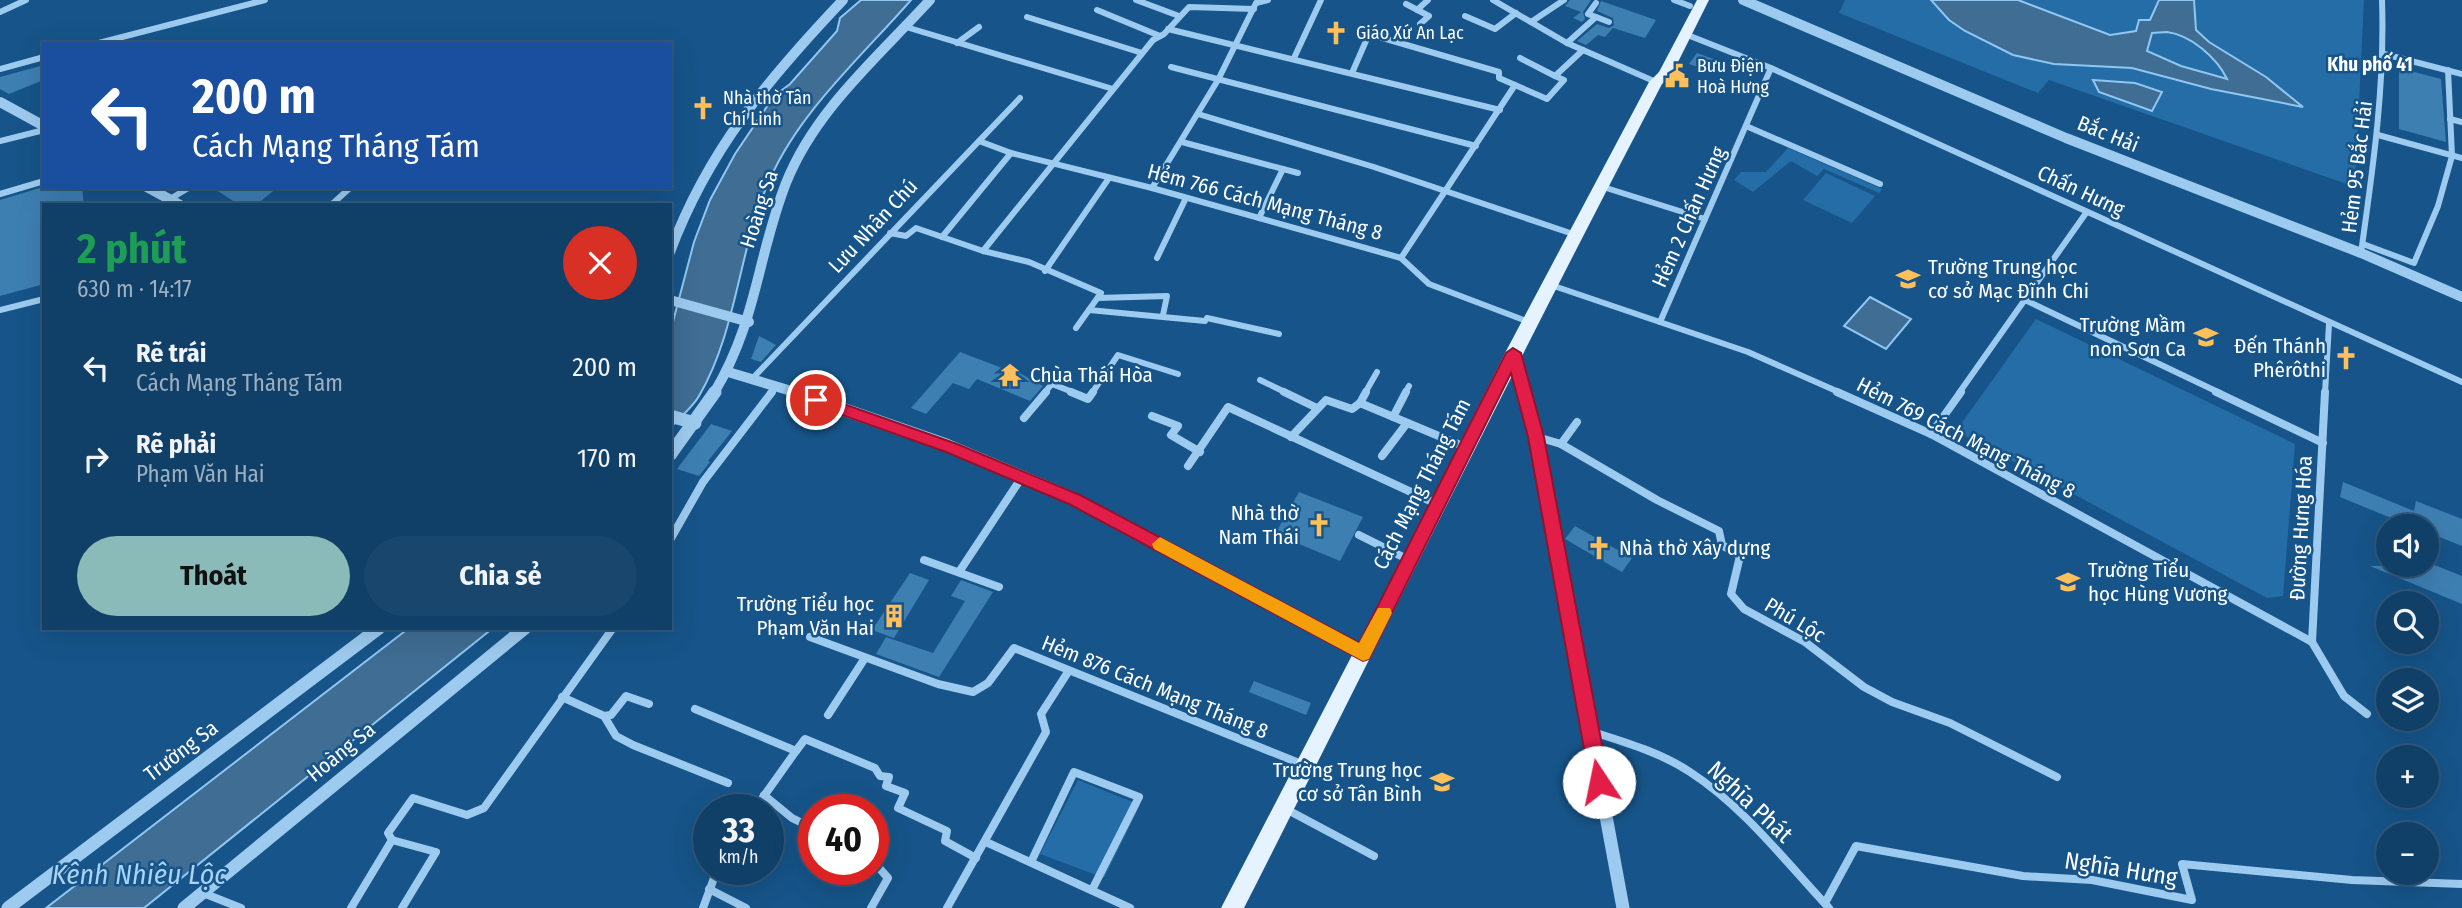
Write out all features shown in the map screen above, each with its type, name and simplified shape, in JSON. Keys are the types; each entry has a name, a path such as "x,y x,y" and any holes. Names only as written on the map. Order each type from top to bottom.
{"main road":[{"name":"Cách Mạng Tháng Tám","path":"1232,908 1412,561 1513,353 1603,187 1656,82 1665,74 1685,34 1695,2"},
{"name":"Cách Mạng Tháng Tám","path":"1656,82 1655,70 1695,2"}],"street":[{"path":"0,12 26,0"},
{"path":"103,42 265,0"},
{"path":"672,247 694,189 721,142 760,90 843,0"},
{"name":"Hoàng Sa","path":"672,452 689,422 728,372 773,224 795,164 843,96 930,0"},
{"path":"1136,0 1179,16"},
{"path":"983,251 1142,53 1189,7 1254,4 1268,0"},
{"path":"1294,58 1321,0"},
{"path":"1417,10 1428,0"},
{"path":"1531,22 1564,0"},
{"path":"1674,0 1695,2"},
{"name":"Bắc Hải","path":"1743,0 2066,138 2362,248 2462,297"},
{"name":"Hẻm 95 Bắc Hải","path":"2362,248 2378,135 2384,54 2382,0"},
{"path":"1497,1 1567,43 1656,82"},
{"path":"1596,3 1588,14 1609,22"},
{"path":"1152,188 1218,80 1237,45 1254,4"},
{"path":"1406,4 1429,16 1420,24"},
{"path":"1097,10 1160,36"},
{"path":"1465,16 1495,29 1516,13"},
{"path":"1027,17 1142,53"},
{"path":"1567,43 1596,17"},
{"path":"906,27 1112,89"},
{"path":"957,43 979,27"},
{"path":"1168,29 1500,110"},
{"path":"1352,72 1368,34 1499,72 1499,78 1547,99 1564,80 1520,58"},
{"name":"Chấn Hưng","path":"1685,34 1771,68 2329,324 2462,382"},
{"path":"1555,76 1583,50"},
{"path":"2384,54 2462,74"},
{"path":"0,69 42,58"},
{"path":"1171,67 1476,146"},
{"name":"Hẻm 2 Chấn Hưng","path":"1660,322 1771,68"},
{"path":"2362,248 2414,263 2438,206 2452,156 2448,70"},
{"path":"1401,258 1515,85"},
{"name":"Lưu Nhân Chú","path":"752,379 1020,98"},
{"path":"0,102 42,127"},
{"path":"1198,114 1289,140 1577,236"},
{"path":"2450,119 2462,122"},
{"name":"Hẻm 2 Chấn Hưng","path":"1746,125 1880,184"},
{"path":"0,141 42,129"},
{"path":"2378,135 2462,158"},
{"name":"Hẻm 766 Cách Mạng Tháng 8","path":"979,141 1011,153 1152,188 1401,258 1429,284 1530,322"},
{"path":"1182,142 1298,173"},
{"path":"942,237 1011,153"},
{"path":"1259,218 1283,169"},
{"path":"1045,271 1109,178"},
{"path":"0,194 42,182"},
{"path":"1603,187 1705,219"},
{"path":"151,189 175,202 188,189"},
{"path":"333,203 349,189"},
{"path":"1157,258 1186,198"},
{"path":"1931,434 2086,213"},
{"path":"890,233 906,236 916,228 983,251 1029,262 1101,293 1076,328"},
{"name":"Hẻm 769 Cách Mạng Tháng 8","path":"1550,285 1748,352 1931,434 2312,642"},
{"path":"1098,298 1167,296 1163,315"},
{"path":"0,310 42,300"},
{"path":"2025,300 2323,443"},
{"path":"672,301 743,320"},
{"path":"1089,310 1206,319 1279,334"},
{"name":"Đường Hưng Hóa","path":"2312,642 2329,324"},
{"path":"1513,353 1536,437 1623,908"},
{"path":"1024,418 1052,384 1088,399 1118,355 1178,374"},
{"path":"728,372 882,422 1023,476 1123,524 1363,654"},
{"path":"1292,437 1326,400 1352,410 1360,404 1377,372"},
{"path":"1260,380 1317,408"},
{"path":"672,536 703,482 776,386"},
{"path":"1393,417 1409,386"},
{"path":"1360,404 1468,448"},
{"path":"1188,466 1228,407 1439,505"},
{"path":"1152,416 1178,426 1171,435 1200,452"},
{"path":"672,417 689,422"},
{"path":"1561,444 1577,422"},
{"path":"1382,456 1407,423"},
{"name":"Phú Lộc","path":"1536,437 1561,444 1657,500 1719,531 1722,545 1740,556 1731,594 1744,610 1805,642 1864,687 1892,702 1950,723 2057,777"},
{"path":"959,572 1023,476"},
{"path":"1359,535 1412,561"},
{"path":"923,560 999,587"},
{"name":"Trường Sa","path":"8,908 376,630"},
{"name":"Hoàng Sa","path":"184,908 523,630"},
{"path":"402,908 436,852 392,840 388,833 413,798 467,814 484,808 612,630"},
{"name":"Hẻm 876 Cách Mạng Tháng 8","path":"810,637 938,684 973,692 988,683 1014,648 1305,766"},
{"path":"2312,642 2344,696 2367,714"},
{"path":"828,715 865,658"},
{"path":"947,908 1046,732 1041,714 1068,672"},
{"path":"562,697 604,716 611,715 626,696 649,704"},
{"path":"695,709 796,751"},
{"path":"604,716 616,736 727,783"},
{"name":"Nghĩa Phát","path":"1590,732 1636,747 1688,771 1717,793 1827,906"},
{"path":"764,794 805,739 875,768 880,776 889,777 886,786 905,793 898,808 947,831 945,841 976,858"},
{"path":"1031,862 1074,772 1139,797 1092,890"},
{"path":"1283,807 1374,856"},
{"path":"351,908 392,840"},
{"path":"986,842 1130,908"},
{"name":"Nghĩa Hưng","path":"1827,906 1856,846 2023,876 2092,880 2192,900 2182,864 2352,880 2462,884"},
{"path":"703,908 711,885"},
{"path":"871,908 884,885"},
{"path":"709,889 746,908"},
{"path":"203,892 241,908"}],"shaded area":[{"path":"1845,0 2364,0 2355,187 2049,80 2038,93 1839,13"},
{"path":"1788,148 1882,189 1879,193 1824,169 1817,176 1791,161 1753,192 1734,180 1741,172 1766,172"},
{"path":"1826,173 1875,196 1852,223 1803,200"},
{"path":"2036,319 2295,444 2283,596 2267,598 1956,431"},
{"path":"1078,780 1140,805 1104,878 1040,854"}],"water":[{"path":"861,0 911,0 815,107 783,154 759,206 722,344 712,370 696,400 672,426 672,325 694,242 710,200 735,154 774,96 790,84 837,31 840,18"},
{"path":"1931,0 2018,0 2110,35 2136,31 2139,20 2150,20 2159,0 2194,0 2196,30 2209,42 2266,77 2303,107 2211,89 2132,68 2054,64 2013,55 1949,20","holes":["2152,33 2176,34 2202,49 2217,63 2227,79 2181,66 2147,51"]},
{"path":"2093,80 2135,83 2162,92 2152,111 2099,92"},
{"path":"1870,297 1911,319 1886,349 1844,326"},
{"name":"Kênh Nhiêu Lộc","path":"406,630 491,630 144,908 46,908"}],"building":[{"path":"1570,0 1591,0 1583,12 1585,19 1582,22 1573,18 1581,12 1565,6"},
{"path":"1601,1 1656,20 1645,38 1613,28 1605,37 1598,35 1586,45 1577,41 1597,24 1609,28 1614,25 1613,18 1597,11"},
{"path":"1697,53 1719,61 1710,71 1689,64"},
{"path":"42,66 41,81 9,94 0,89 0,77"},
{"path":"2399,68 2441,79 2446,142 2399,129"},
{"path":"42,187 82,189 84,203 42,203 42,285 0,296 0,200"},
{"path":"215,189 276,189 258,203 236,203"},
{"path":"759,336 776,345 761,362 751,359"},
{"path":"960,352 1002,368 1005,365 1043,386 1030,401 977,379 969,389 953,383 926,414 911,408"},
{"path":"711,424 732,431 699,476 677,469"},
{"path":"2343,482 2414,511 2416,501 2462,519 2462,546 2439,537 2439,514 2381,514 2340,497"},
{"name":"Nhà thờ Nam Thái","path":"1299,492 1363,517 1340,561 1275,534"},
{"name":"Nhà thờ Xây dựng","path":"1575,526 1632,558 1622,572 1565,539"},
{"path":"2439,567 2462,576 2462,604 2439,594 2439,591 2431,591 2397,577 2439,577"},
{"path":"910,573 929,580 894,638 872,630"},
{"name":"Trường Tiểu học Phạm Văn Hai","path":"961,580 993,592 939,677 876,654 886,637 933,653 965,601 951,596"},
{"path":"1254,681 1311,703 1306,715 1249,692"}],"slow traffic":[{"path":"1160,544 1363,654 1384,613"}],"place":[{"name":"Giáo Xứ An Lạc","path":"1336,33"},
{"name":"Bưu Điện Hoà Hưng","path":"1677,76"},
{"name":"Nhà thờ Tân Chí Linh","path":"703,108"},
{"name":"Trường Trung học cơ sở Mạc Đĩnh Chi","path":"1908,279"},
{"name":"Trường Mầm non Sơn Ca","path":"2206,337"},
{"name":"Đến Thánh Phêrôthi","path":"2346,358"},
{"name":"Chùa Thái Hòa","path":"1010,375"},
{"name":"Nhà thờ Nam Thái","path":"1319,525"},
{"name":"Nhà thờ Xây dựng","path":"1599,548"},
{"name":"Trường Tiểu học Hùng Vương","path":"2068,582"},
{"name":"Trường Tiểu học Phạm Văn Hai","path":"894,616"},
{"name":"Trường Trung học cơ sở Tân Bình","path":"1442,782"}],"district":[{"name":"Khu phố 41","path":"2370,64"}],"route":[{"path":"816,400 847,409 1023,476 1123,524 1363,654 1412,561 1513,353 1536,437 1599,782"}]}
